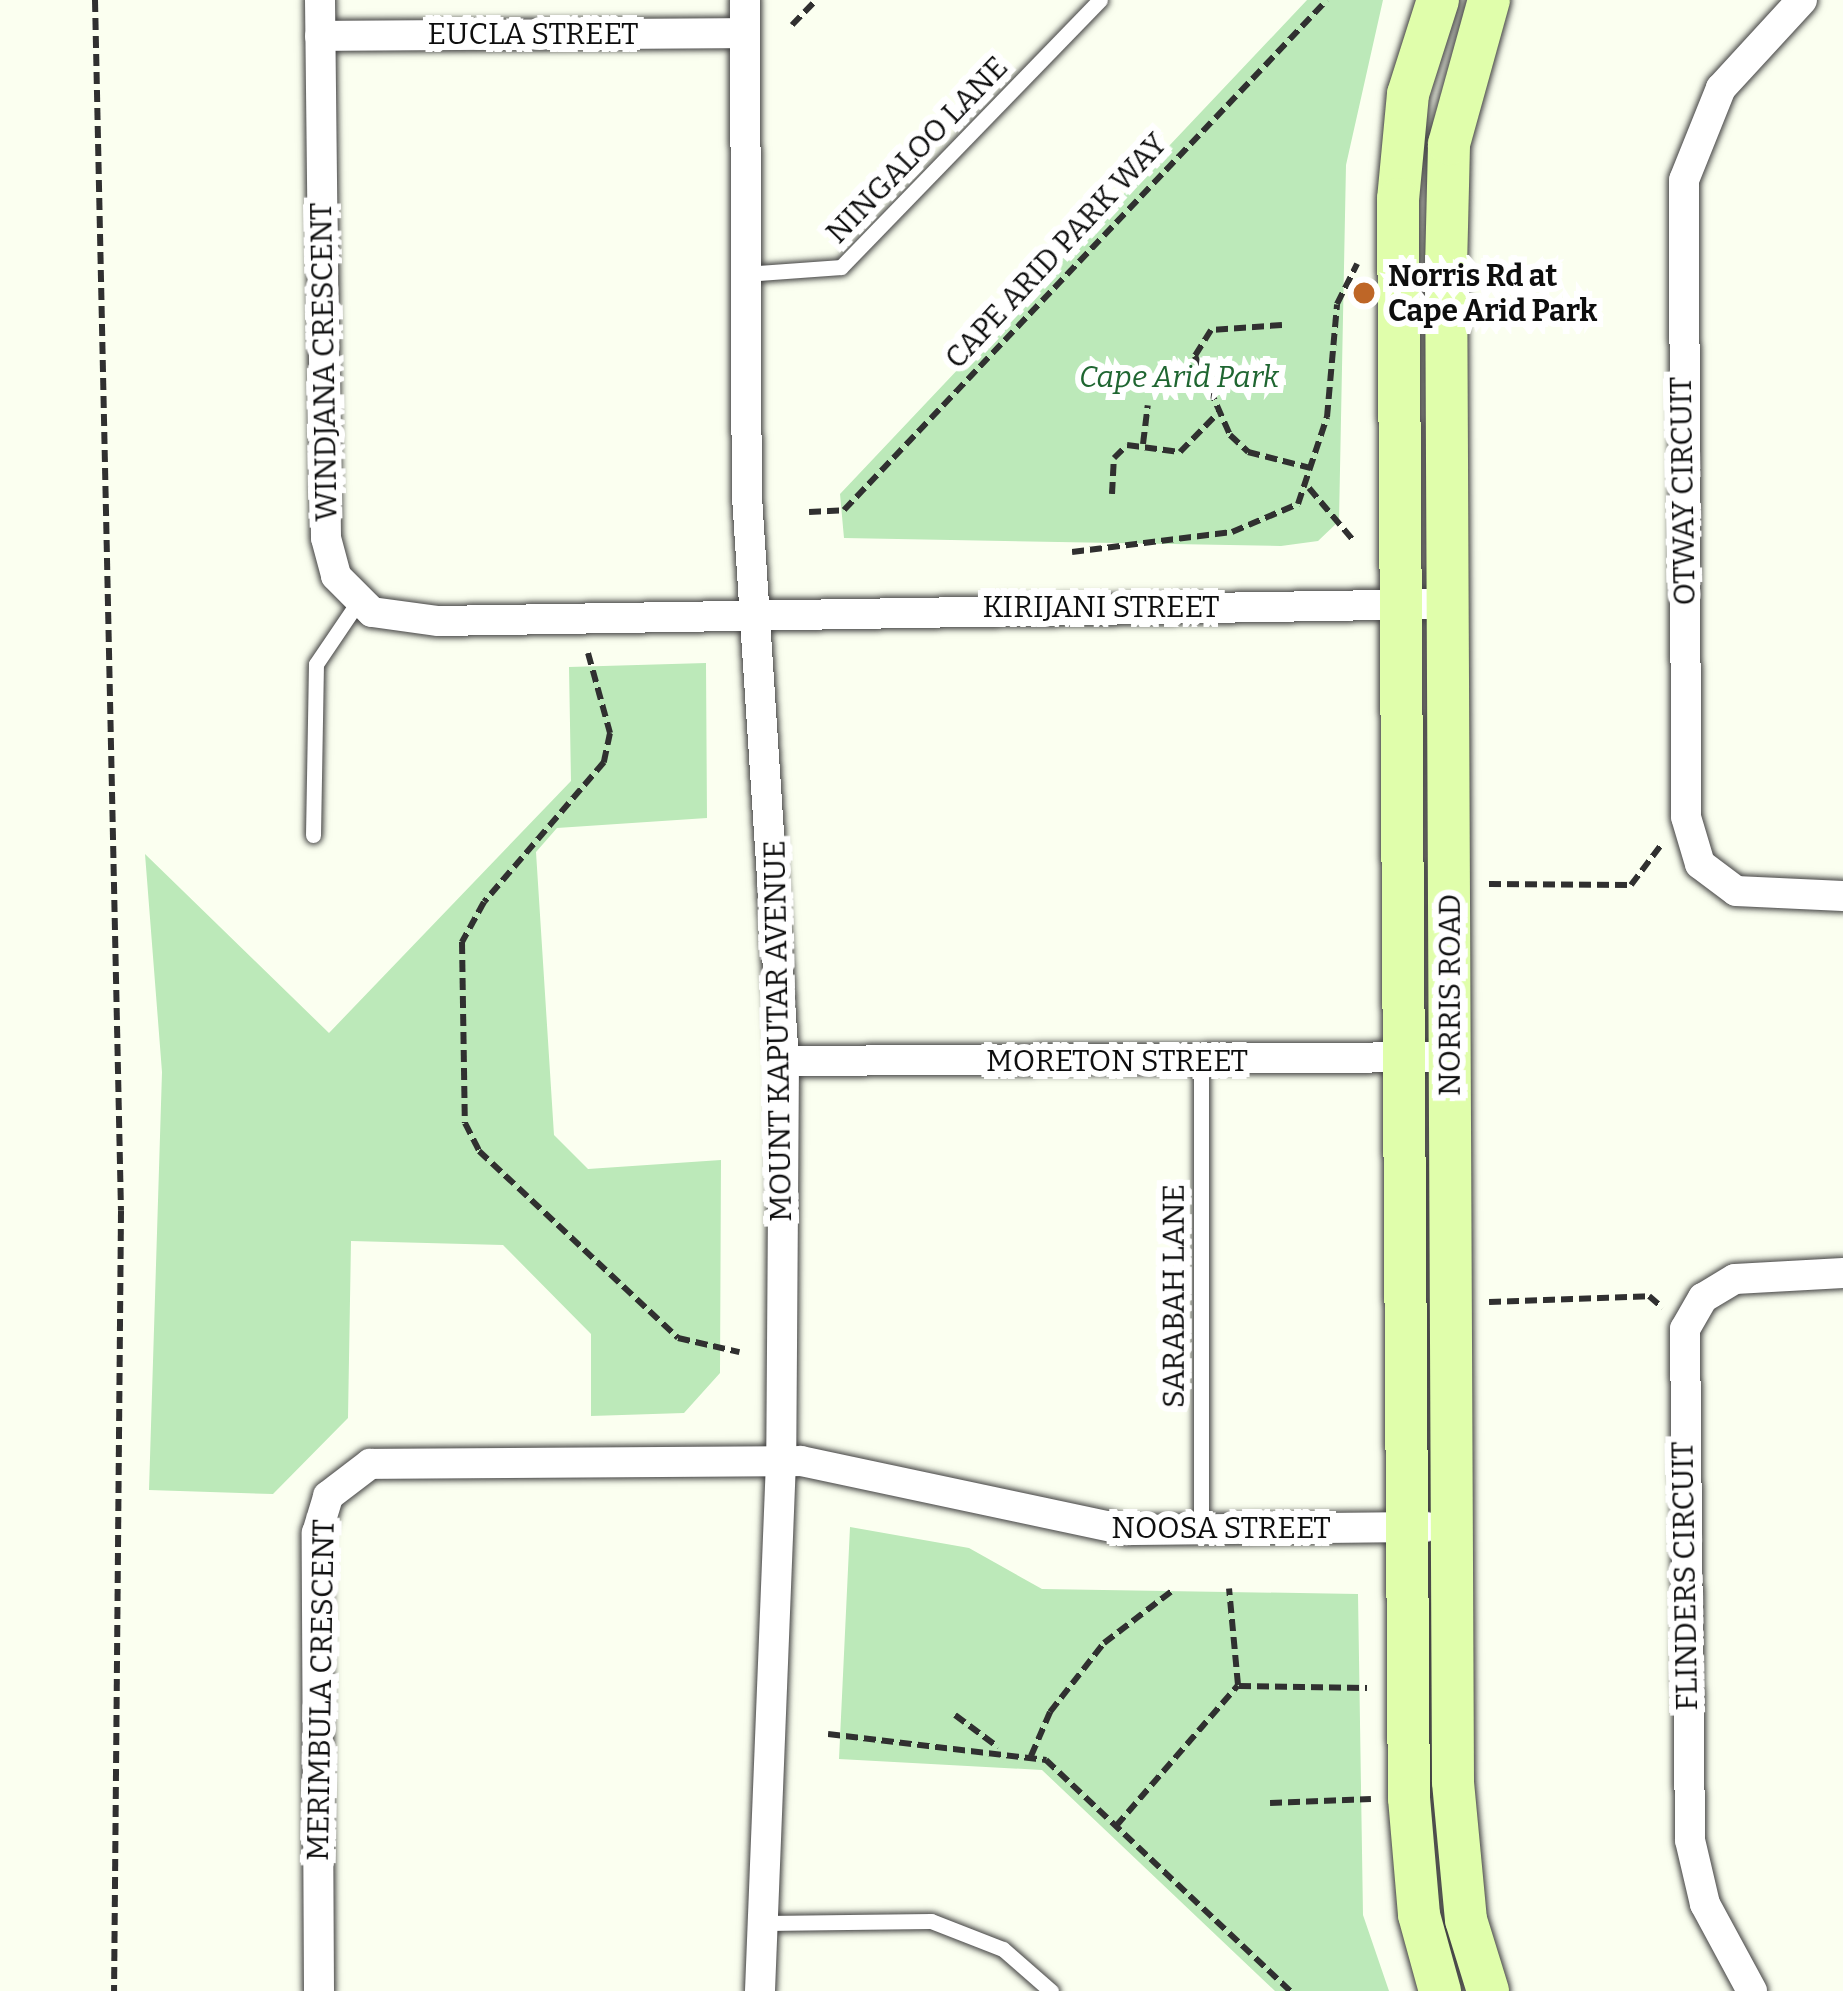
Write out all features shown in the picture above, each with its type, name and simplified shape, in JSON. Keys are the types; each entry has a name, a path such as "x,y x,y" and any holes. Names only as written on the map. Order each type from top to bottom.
{"main road":[{"name":"NORRIS ROAD","path":"1438,0 1408,94 1398,199 1412,1861 1440,1991"},
{"name":"NORRIS ROAD","path":"1488,1991 1457,1862 1448,604 1449,144 1489,0"}],"street":[{"name":"WINDJANA CRESCENT","path":"320,0 326,538 336,576 358,602"},
{"name":"MOUNT KAPUTAR AVENUE","path":"745,0 745,274 754,610 784,1061 782,1461 760,1991"},
{"name":"OTWAY CIRCUIT","path":"1802,0 1721,88 1684,180 1685,817 1692,852 1722,884 1753,896 1843,896"},
{"name":"EUCLA STREET","path":"320,36 745,33"},
{"path":"358,602 392,618 438,621 754,610"},
{"name":"KIRIJANI STREET","path":"754,610 1448,604"},
{"name":"MORETON STREET","path":"784,1061 1450,1057"},
{"name":"FLINDERS CIRCUIT","path":"1752,1991 1705,1904 1690,1840 1685,1329 1703,1298 1735,1279 1843,1273"},
{"name":"MERIMBULA CRESCENT","path":"319,1991 317,1533 340,1482 393,1460 782,1461"},
{"name":"NOOSA STREET","path":"782,1461 1082,1525 1201,1530 1453,1526"}],"lane":[{"name":"NINGALOO LANE","path":"745,274 842,267 1100,0"},
{"path":"313,835 316,664 358,602"},
{"name":"SARABAH LANE","path":"1201,1062 1201,1530"},
{"path":"765,1923 943,1923 1003,1949 1051,1991"}],"path":[{"path":"95,0 121,1211 114,1991"},
{"path":"792,25 816,0"},
{"name":"CAPE ARID PARK WAY","path":"809,512 844,510 1327,0"},
{"path":"1072,552 1232,532 1273,520 1309,488 1328,417 1337,304 1358,261"},
{"path":"1282,325 1229,324 1198,341 1195,356 1219,412 1248,452 1311,468"},
{"path":"1143,444 1148,405"},
{"path":"1112,494 1114,458 1143,444 1180,452 1219,412"},
{"path":"1309,488 1353,540"},
{"path":"586,638 608,749 484,902 462,942 465,1124 479,1151 678,1338 739,1352"},
{"path":"1489,884 1631,884 1670,842"},
{"path":"1485,1302 1649,1297 1672,1315"},
{"path":"1116,1826 1238,1685 1228,1588"},
{"path":"1031,1756 1050,1712 1104,1643 1173,1590"},
{"path":"1238,1685 1367,1688"},
{"path":"955,1715 1001,1749"},
{"path":"828,1734 1001,1749 1031,1756 1116,1826 1290,1991"},
{"path":"1270,1803 1371,1799"}],"green space":[{"name":"Cape Arid Park","path":"1307,0 1383,0 1346,165 1339,521 1318,541 1281,546 844,538 840,494"},
{"path":"706,663 707,818 557,828 536,852 554,1135 588,1169 721,1160 720,1373 684,1413 591,1416 591,1334 503,1245 351,1241 348,1418 273,1494 149,1490 162,1072 145,854 329,1033 571,781 569,667"},
{"path":"850,1527 969,1548 1042,1589 1358,1594 1363,1915 1389,1991 1275,1991 1042,1770 839,1759"}],"place":[{"name":"Norris Rd at Cape Arid Park","path":"1364,293"}]}
